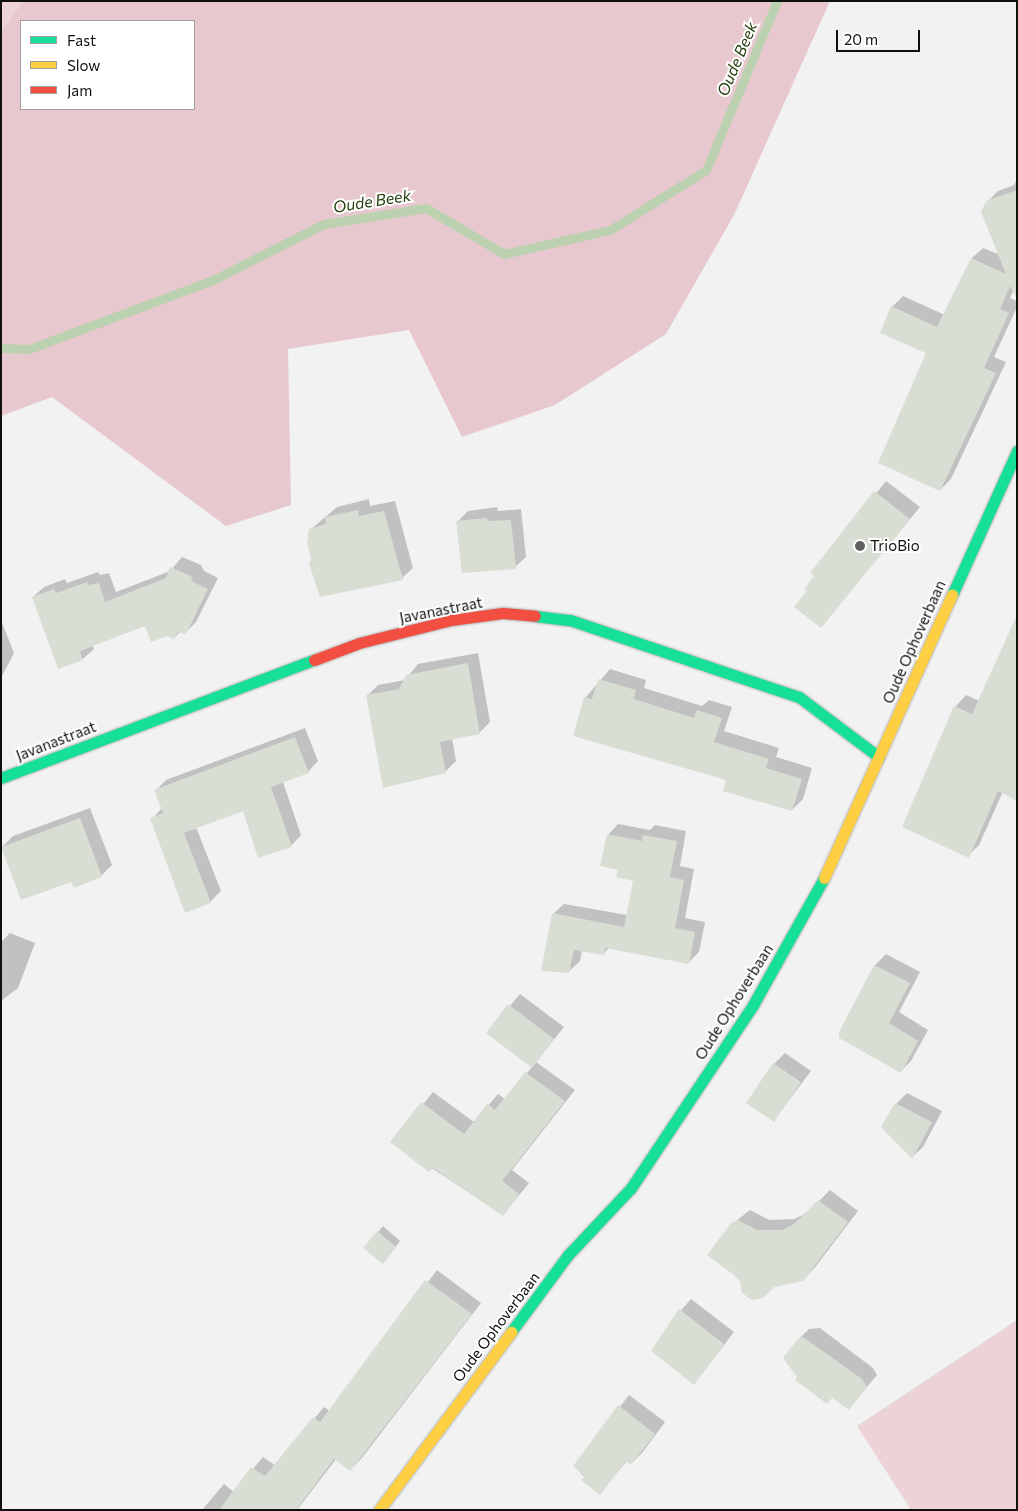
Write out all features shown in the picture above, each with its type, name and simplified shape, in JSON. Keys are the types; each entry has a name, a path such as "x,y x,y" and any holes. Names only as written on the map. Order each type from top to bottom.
{"street":[{"name":"Oude Ophoverbaan","path":"379,1510 568,1255 632,1188 742,1022 822,883 1017,451"},
{"name":"Javanastraat","path":"1,778 360,643 451,620 503,613 570,620 761,682 799,697 879,757"}],"shaded area":[{"path":"1,1 23,1 1,32"},
{"path":"23,1 830,1 734,215 666,334 555,405 462,437 409,330 288,349 291,505 226,526 52,397 1,416 1,32"},
{"path":"1017,1320 1017,1510 911,1510 857,1426"}],"building":[{"path":"1017,190 1017,298 1010,286 1000,309 1009,313 984,368 996,373 940,491 878,463 926,353 880,333 891,306 937,327 971,258 1006,274 981,212 986,201"},
{"name":"TrioBio","path":"874,491 910,519 821,628 794,607 807,591 804,589 814,576 810,573"},
{"path":"358,510 359,516 384,511 403,580 320,597 309,564 311,559 307,543 309,529 326,524 325,517"},
{"path":"487,518 487,521 511,520 516,569 462,573 456,521"},
{"path":"170,567 191,576 193,582 208,589 186,634 178,632 174,639 167,636 151,642 145,626 80,651 83,660 58,669 32,597 54,589 56,593 87,582 89,585 99,583 105,602 166,578"},
{"path":"1017,615 1017,801 998,791 969,858 902,827 954,706 972,714"},
{"path":"468,663 480,734 440,742 446,773 383,788 366,695 399,689 406,675"},
{"path":"598,679 636,690 634,699 694,718 697,710 722,718 714,742 769,759 766,768 802,779 792,811 723,791 726,780 573,736 584,697 592,699"},
{"path":"295,737 309,773 271,787 292,847 258,858 243,811 184,833 211,903 185,913 150,818 163,813 154,790"},
{"path":"80,818 102,877 74,888 71,882 21,900 1,847"},
{"path":"607,834 642,841 643,835 677,841 670,877 684,880 675,928 695,932 689,964 605,948 604,955 574,950 569,973 541,971 552,913 624,927 633,881 616,877 618,870 600,866"},
{"path":"874,965 910,983 889,1023 918,1041 901,1073 839,1038 839,1032"},
{"path":"508,1004 554,1039 532,1068 486,1033"},
{"path":"773,1063 801,1082 774,1122 746,1103"},
{"path":"525,1072 565,1101 502,1181 519,1194 503,1216 433,1168 429,1172 390,1142 421,1102 464,1134 487,1104 495,1110"},
{"path":"895,1103 932,1122 912,1159 881,1127"},
{"path":"818,1200 848,1222 803,1281 774,1287 763,1298 752,1300 742,1293 740,1281 734,1275 707,1255 731,1223 738,1220 757,1230 782,1230 794,1224"},
{"path":"377,1231 396,1247 383,1264 363,1248"},
{"path":"425,1280 472,1314 350,1471 334,1459 296,1510 219,1510 251,1467 265,1476 313,1417 320,1422"},
{"path":"679,1309 724,1344 694,1385 651,1351"},
{"path":"803,1337 862,1379 867,1387 849,1410 832,1398 827,1404 795,1380 797,1377 783,1358 797,1340"},
{"path":"618,1405 655,1434 631,1465 626,1461 600,1495 581,1480 585,1476 573,1466"}],"waterway":[{"name":"Oude Beek","path":"1,348 29,349 213,280 324,224 426,208 504,254 610,230 706,170 777,1"}],"traffic: fast":[{"path":"952,595 1017,451"},
{"path":"535,616 570,620 799,697 879,757"},
{"path":"1,778 314,660"},
{"path":"511,1332 568,1255 631,1188 753,1005 824,878"}],"traffic: slow":[{"path":"824,878 952,595"},
{"path":"379,1510 511,1332"}],"traffic: jam":[{"path":"314,660 359,643 451,620 503,613 535,616"}],"place":[{"name":"TrioBio","path":"860,546"}]}
